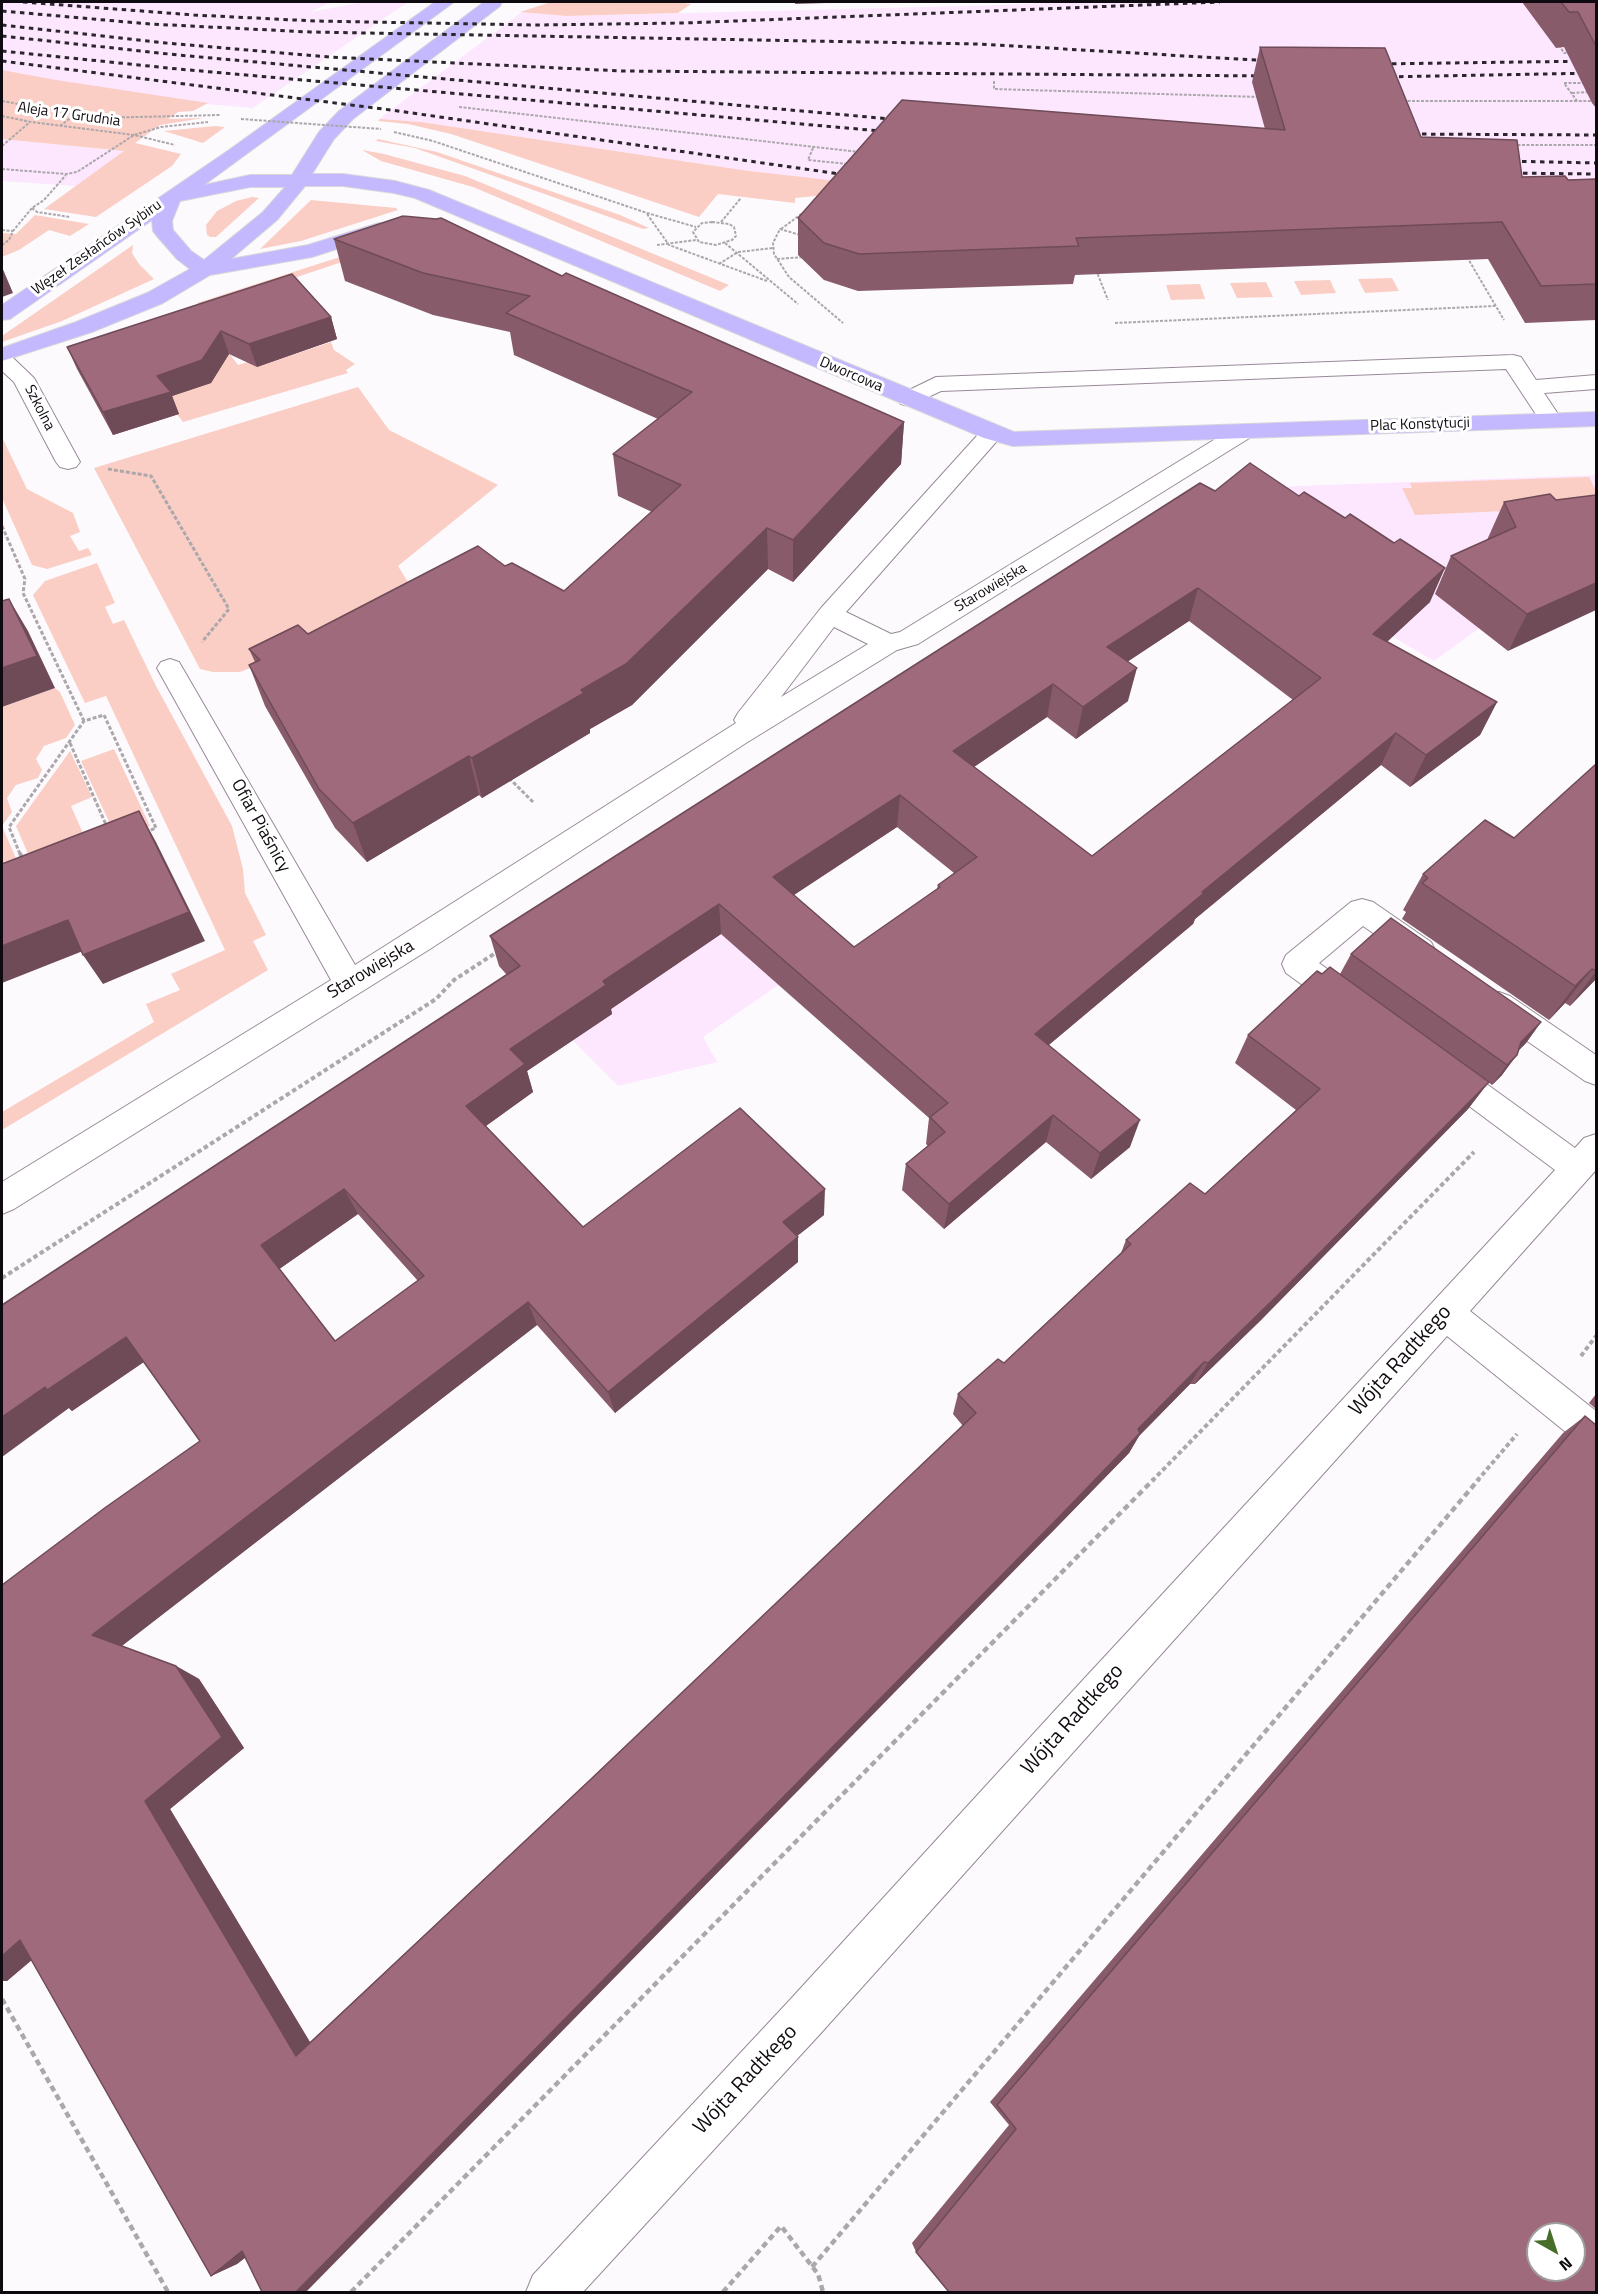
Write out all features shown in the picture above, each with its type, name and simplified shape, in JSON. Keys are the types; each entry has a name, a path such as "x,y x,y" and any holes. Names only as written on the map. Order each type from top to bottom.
{"main road":[{"path":"398,224 312,251 204,270 184,255 163,231 162,221 172,197 236,154 445,2"},
{"path":"2,355 84,327 145,302 204,270 270,216 290,194 326,136 346,115 495,2"},
{"name":"Węzeł Zesłańców Sybiru","path":"2,314 172,197 234,183 343,180 395,187 422,194 479,217"},
{"path":"432,218 479,217"},
{"name":"Dworcowa","path":"479,217 992,434 1013,439 1034,440 1243,432"},
{"name":"Plac Konstytucji","path":"1243,432 1596,419"}],"street":[{"name":"Szkolna","path":"2,360 23,378 68,462"},
{"path":"909,399 936,384 1513,362 1551,420"},
{"path":"1529,387 1596,382"},
{"name":"Starowiejska","path":"2,1199 503,888 736,736 888,644 909,638 1243,432"},
{"name":"Starowiejska","path":"736,736 830,614 992,434"},
{"path":"830,614 888,644"},
{"name":"Ofiar Piaśnicy","path":"172,672 349,983"},
{"path":"1372,1018 1297,964 1362,910 1444,968"},
{"path":"1473,987 1596,1072"},
{"path":"1418,1052 1509,1118 1587,1158"},
{"name":"Wójta Radtkego","path":"550,2292 804,2018 1587,1158"},
{"path":"1445,1312 1596,1433"}],"path":[{"path":"1558,45 1564,53 1575,52"},
{"path":"994,81 994,89 1268,98"},
{"path":"1577,101 1564,83 1586,82"},
{"path":"1571,93 1593,92"},
{"path":"1398,101 1596,100"},
{"path":"2,101 73,116 96,118 213,113 224,116"},
{"path":"459,107 860,152"},
{"name":"Aleja 17 Grudnia","path":"2,116 30,122 134,135 181,146"},
{"path":"60,126 73,116"},
{"path":"241,119 381,129 434,141 647,213 696,227"},
{"path":"3,145 30,122"},
{"path":"2,169 66,174 84,168 134,135 161,127 204,122"},
{"path":"1508,146 1596,145"},
{"path":"813,148 808,160 856,165"},
{"path":"2,245 9,240 13,231 32,208 44,200 66,174"},
{"path":"721,222 741,198"},
{"path":"32,208 37,212 49,214"},
{"path":"808,210 780,229 773,248 777,259 789,277 820,301"},
{"path":"647,213 669,245 770,282 725,243"},
{"path":"669,245 696,240 706,244 725,243 732,240 737,232 734,227 721,222 702,224 693,232 696,240"},
{"path":"780,229 802,235"},
{"path":"2,230 13,231"},
{"path":"719,265 736,251 773,248"},
{"path":"1465,254 1504,321"},
{"path":"777,259 805,257"},
{"path":"1094,263 1108,300"},
{"path":"1115,323 1494,306"},
{"path":"68,462 151,476 229,609 172,672"},
{"path":"2,526 25,579 23,593 84,721"},
{"path":"104,715 156,828 30,876 9,827 84,721 104,715"},
{"path":"70,742 114,844"},
{"path":"503,772 534,803"},
{"path":"2,1278 436,999 454,980 504,947"},
{"path":"351,2292 1509,1118"},
{"path":"812,2267 1549,1395"},
{"path":"2,1999 168,2292"},
{"path":"723,2292 781,2226 818,2274 823,2292"}],"shaded area":[{"path":"2,2 330,2 311,12 363,2 408,2 253,108 207,104 2,74"},
{"path":"551,2 691,4 678,13 567,16 520,12"},
{"path":"1077,2 1596,2 1596,222 855,183 768,174 421,122 379,119 522,12 567,16"},
{"path":"2,70 208,103 193,111 178,112 168,119 204,118 160,125 135,143 181,154 172,166 96,217 44,209 124,151 2,139"},
{"path":"380,119 421,122 749,171 855,183 826,195 795,198 795,203 718,194 699,217 451,134 408,124 378,121"},
{"path":"225,127 203,143 164,131"},
{"path":"2,139 125,151 76,186 2,181"},
{"path":"378,139 437,152 620,215 649,228 643,229 415,148 376,141"},
{"path":"362,150 465,176 729,285 720,291 473,187 381,161"},
{"path":"252,197 259,198 216,237 207,235 206,225 217,211 236,201"},
{"path":"311,200 398,210 301,241 260,249"},
{"path":"35,215 89,224 70,236 49,230 19,250 2,257 2,233 16,234"},
{"path":"133,245 132,253 154,279 62,321 2,342 2,336"},
{"path":"374,246 363,255 207,307 199,306 197,303"},
{"path":"1392,278 1399,291 1365,293 1358,279"},
{"path":"1330,280 1336,293 1301,295 1294,281"},
{"path":"1266,282 1273,297 1237,298 1230,283"},
{"path":"1200,284 1205,299 1171,300 1166,285"},
{"path":"331,342 334,350 355,364 346,370 348,373 183,422 148,376 226,349 238,365 251,361 257,367"},
{"path":"358,387 389,430 498,485 398,566 419,603 240,672 213,672 200,669 94,468"},
{"path":"2,437 27,489 73,513 80,532 70,536 79,551 88,548 92,555 47,569 32,565 2,498"},
{"path":"1596,475 1596,568 1496,616 1434,661 1271,565 1229,491 1299,486"},
{"path":"1589,477 1596,490 1596,507 1415,515 1402,488 1412,488 1410,483"},
{"path":"97,563 115,603 105,607 113,624 124,620 155,684 232,826 243,869 245,893 266,935 253,941 268,970 2,1130 2,1112 154,1022 146,1004 180,990 171,974 225,950 106,696 85,703 33,595 45,581"},
{"path":"55,688 60,692 75,725 66,738 44,746 36,759 42,770 38,778 16,785 7,798 12,812 2,826 2,707"},
{"path":"114,749 150,826 117,839 81,761"},
{"path":"70,751 92,797 71,806 90,849 35,870 16,826"},
{"path":"2,826 34,900 2,870"},
{"path":"635,883 825,953 703,1037 717,1062 618,1086 499,966"}],"building":[{"path":"1561,2 1596,2 1596,46 1578,12 1569,12"},
{"path":"1260,47 1385,48 1421,137 1517,140 1522,177 1565,176 1568,180 1596,179 1596,284 1541,286 1502,222 1076,238 1079,246 859,254 824,243 798,218 902,100 1285,130"},
{"path":"403,216 441,218 562,276 566,273 904,422 793,540 767,528 626,664 581,690 584,693 353,823 319,789 249,665 260,660 249,649 298,625 308,634 478,546 505,566 512,563 564,591 681,485 613,454 692,392 506,313 530,296 423,273 334,239"},
{"path":"292,274 331,317 249,344 221,331 202,360 157,376 171,392 103,412 67,347"},
{"path":"1250,463 1299,496 1304,492 1345,518 1350,514 1394,543 1400,539 1445,568 1373,634 1497,702 1426,755 1396,733 1202,892 1204,893 1035,1034 1140,1120 1100,1153 1053,1115 949,1204 906,1164 945,1132 930,1117 948,1103 719,904 603,981 606,985 510,1049 525,1064 466,1106 583,1227 740,1108 825,1189 783,1222 798,1237 608,1392 528,1302 92,1635 176,1666 222,1737 145,1801 296,2056 976,1413 958,1394 998,1359 1004,1363 1131,1244 1126,1240 1190,1183 1205,1194 1320,1089 1248,1035 1317,971 1322,974 1330,967 1489,1082 1276,1297 1208,1363 1204,1362 1138,1429 1140,1433 1061,1515 296,2292 262,2292 242,2251 211,2276 20,1940 2,1956 2,1585 106,1507 200,1441 126,1337 47,1390 45,1387 2,1417 2,1305 520,966 490,936 1200,483 1215,491","holes":["1198,588 1321,678 1092,856 953,751 1053,684 1083,707 1137,668 1107,647","900,795 977,857 938,885 940,887 854,947 773,877","344,1189 424,1276 335,1341 261,1245"]},
{"path":"1550,494 1556,500 1596,495 1596,583 1527,614 1451,556 1516,527 1504,502"},
{"path":"9,599 37,656 2,668 2,601"},
{"path":"1596,764 1596,971 1592,969 1575,986 1422,883 1428,878 1423,874 1485,820 1514,838"},
{"path":"139,811 189,912 83,955 68,920 2,946 2,864"},
{"path":"1391,918 1541,1022 1521,1042 1517,1055 1507,1065 1351,954"},
{"path":"1585,1416 1596,1425 1596,2292 949,2292 916,2252 1016,2129 997,2105"}],"railway":[{"path":"23,2 194,15 315,21 537,25 684,23 1220,2"},
{"path":"2,11 150,24 310,32 979,44 1272,61"},
{"path":"2,25 166,43 329,57 622,71 1270,76"},
{"path":"2,36 178,55 902,120"},
{"path":"2,51 178,69 892,132"},
{"path":"2,61 391,110 854,176"},
{"path":"1374,64 1596,61"},
{"path":"1381,77 1596,73"},
{"path":"1404,134 1596,135"},
{"path":"1504,161 1596,163"},
{"path":"1505,173 1596,174"}]}
